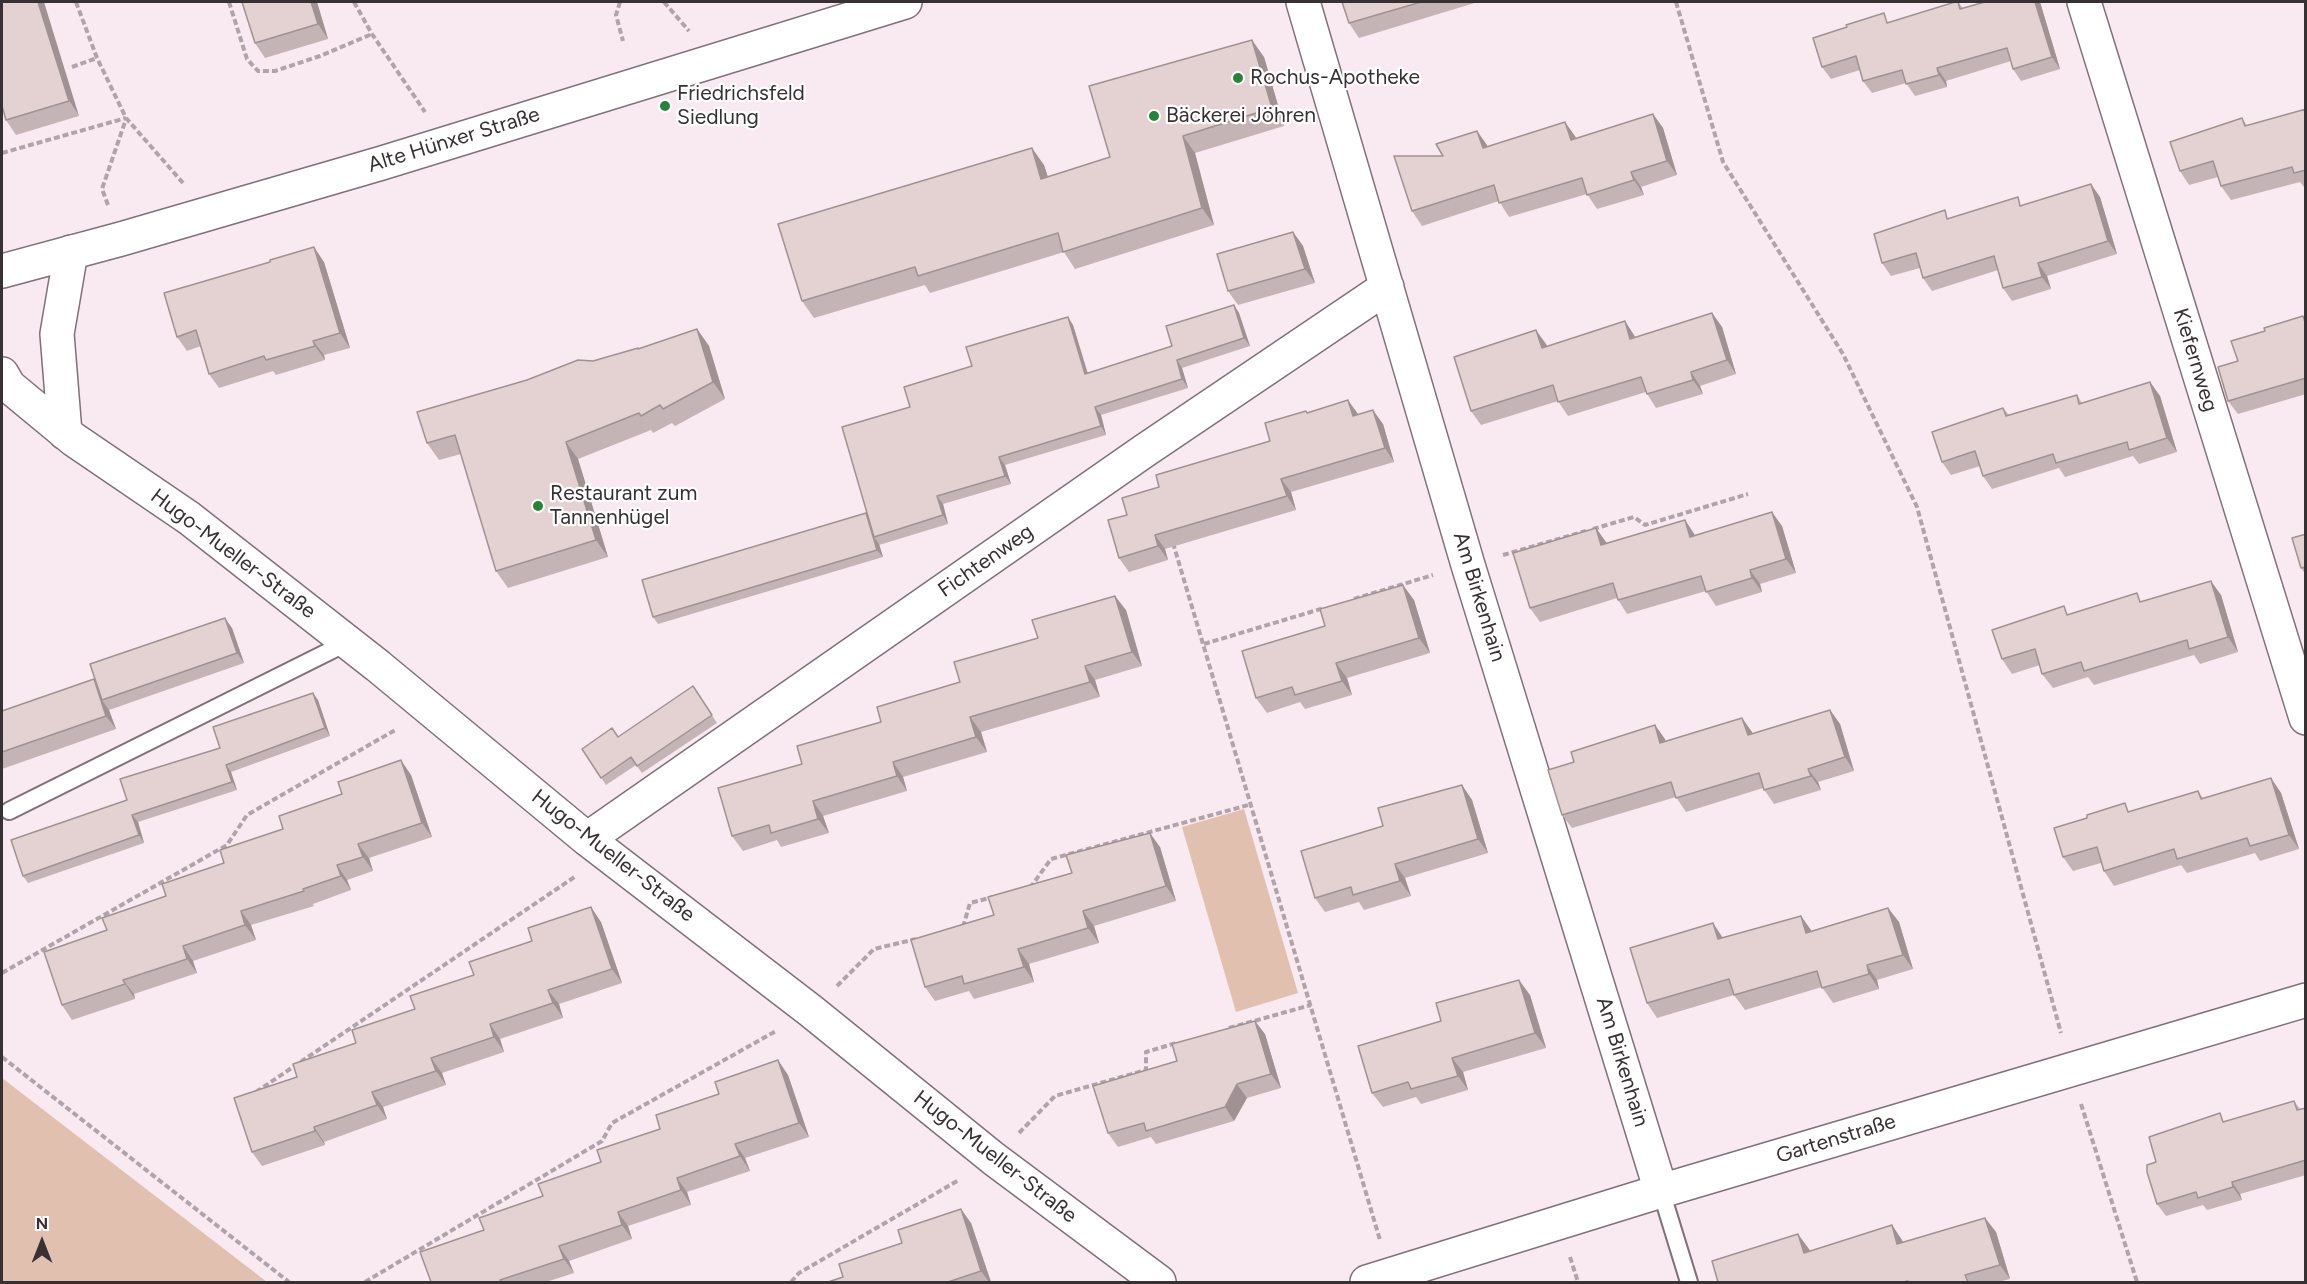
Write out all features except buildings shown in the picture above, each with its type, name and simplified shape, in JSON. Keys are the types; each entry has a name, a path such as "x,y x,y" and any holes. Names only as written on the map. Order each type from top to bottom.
{"street":[{"name":"Alte Hünxer Straße","path":"2,271 121,239 447,143 905,2"},
{"name":"Am Birkenhain","path":"1304,2 1475,588 1661,1191"},
{"name":"Kiefernweg","path":"2084,2 2306,718"},
{"path":"65,433 57,334 71,252"},
{"name":"Fichtenweg","path":"598,846 1144,451 1387,287"},
{"name":"Hugo-Mueller-Straße","path":"2,374 9,386 65,433 189,518 348,642 598,846 811,1011 994,1159 1159,1282"},
{"name":"Gartenstraße","path":"1378,1279 1661,1191 2306,1000"}],"lane":[{"path":"9,811 348,642"},
{"path":"1661,1191 1689,1282"}],"path":[{"path":"76,2 97,58 126,118 209,213"},
{"path":"229,2 247,59 258,71 275,71 320,56 372,34"},
{"path":"354,2 372,34 447,143"},
{"path":"620,2 615,15 622,41"},
{"path":"1676,2 1723,162 1843,354 1917,507 2070,1070 2137,1282"},
{"path":"72,67 97,58"},
{"path":"2,153 126,118"},
{"path":"121,239 102,189 126,118"},
{"path":"1172,542 1311,1005 1378,1279"},
{"path":"2,973 227,845 247,815 431,709"},
{"path":"1020,890 1030,888 1051,859 1252,804"},
{"path":"255,1093 598,846"},
{"path":"953,929 965,926 970,903 1000,895"},
{"path":"365,1282 602,1141 612,1123 811,1011 874,950 919,938"},
{"path":"1223,1030 1311,1005"},
{"path":"791,1282 799,1273 994,1159 1055,1096 1146,1070 1146,1052 1179,1042"},
{"path":"2,1057 289,1282"}],"shaded area":[{"path":"1244,809 1298,993 1236,1012 1182,827"},
{"path":"2,1078 267,1282 2,1282"}],"place":[{"name":"Rochus-Apotheke","path":"1238,78"},
{"name":"Friedrichsfeld Siedlung","path":"665,106"},
{"name":"Bäckerei Jöhren","path":"1154,116"},
{"name":"Restaurant zum Tannenhügel","path":"538,506"}]}
